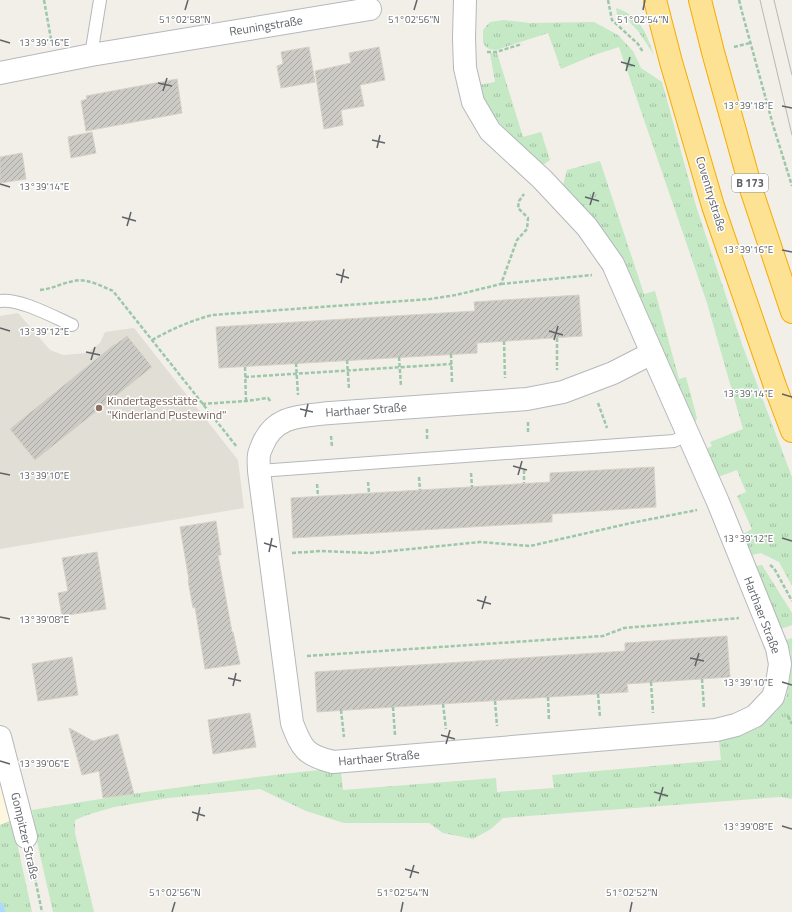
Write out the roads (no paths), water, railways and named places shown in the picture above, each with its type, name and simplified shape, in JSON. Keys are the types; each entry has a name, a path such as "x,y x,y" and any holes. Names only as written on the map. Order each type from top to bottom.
{"highway":[{"name":"Coventrystraße","path":"655,0 713,206 774,386 792,431"},
{"name":"B 173","path":"700,0 752,192 792,312"}],"street":[{"name":"Harthaer Straße","path":"466,0 465,68 474,102 490,131 542,179 588,227 613,264 652,353 687,435 718,502 777,648 780,664 777,683 773,697 754,716 736,724 716,730 333,762 319,758 306,751 298,741 292,723 259,471 259,455 269,432 283,421 299,416 527,399 563,392 613,373 652,353"},
{"name":"Reuningstraße","path":"0,73 91,55 370,10"},
{"name":"Gompitzer Straße","path":"0,737 26,837"}],"lane":[{"path":"91,55 100,0"},
{"path":"0,301 4,300 20,303 72,324"},
{"path":"259,471 674,441 687,435"}],"waterway":[{"path":"0,906 2,912"}],"tram line":[{"path":"760,0 792,135"},
{"path":"774,0 792,75"}],"place":[{"name":"Kindertagesstätte \"Kinderland Pustewind\"","path":"99,408"}]}
